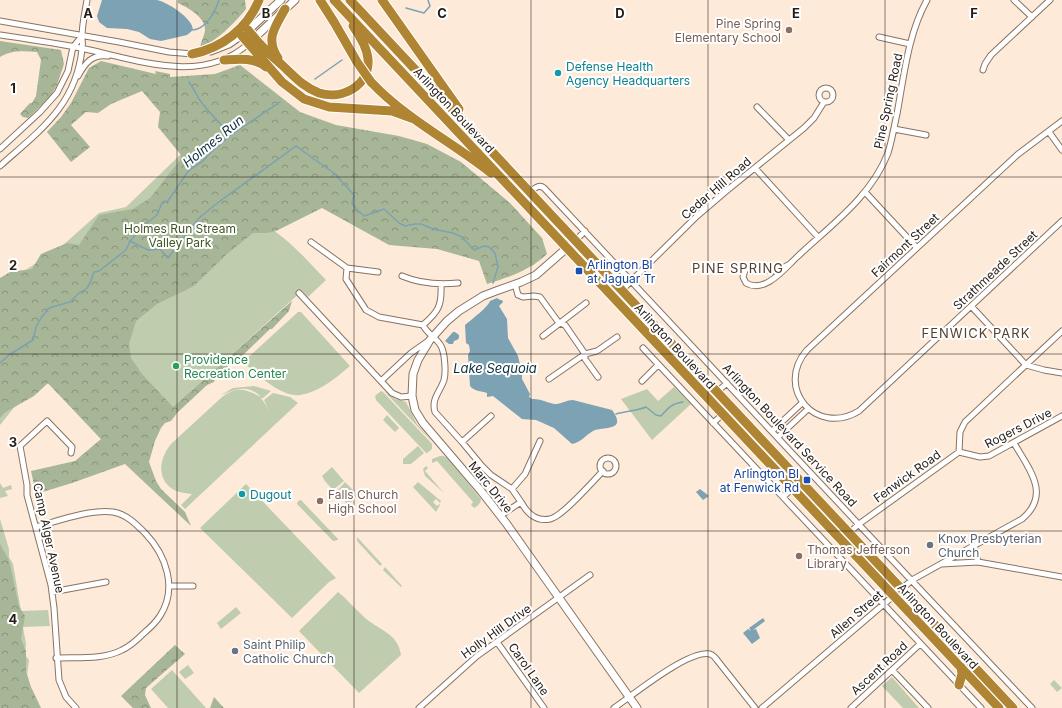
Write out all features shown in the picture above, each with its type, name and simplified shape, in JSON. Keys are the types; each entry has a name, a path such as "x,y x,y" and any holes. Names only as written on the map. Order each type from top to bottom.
{"highway":[{"path":"192,54 211,49 232,37 247,21 259,0"},
{"path":"320,0 357,62 371,82 392,102 469,157 523,201"},
{"path":"252,41 304,85 318,93 339,95 350,91 355,88 363,78 367,70 368,59 364,44 351,24 329,0"},
{"name":"Arlington Boulevard","path":"334,0 999,708"},
{"name":"Arlington Boulevard","path":"350,0 1013,708"},
{"path":"382,0 485,144"},
{"path":"283,66 274,53 271,42 274,29 285,10"},
{"path":"245,33 278,77"},
{"path":"224,60 242,59 259,62 304,99 317,104 340,108 392,111 414,119"},
{"path":"450,123 471,138 567,240 576,240"},
{"path":"959,685 962,674 961,667"},
{"path":"959,685 966,682 975,683"}],"street":[{"path":"73,86 82,48 82,36 87,0"},
{"path":"0,21 168,52 192,54 208,53 229,45 245,33 281,0"},
{"path":"0,35 82,48 167,66 187,67 208,65 224,60 238,53 295,0"},
{"name":"Pine Spring Road","path":"788,265 773,271 750,266 744,270 743,277 747,284 754,286 759,286 769,282 788,265 818,237 865,192 882,165 892,141 910,44 917,22 927,0"},
{"path":"1014,0 1032,17"},
{"path":"983,70 991,55 1050,0"},
{"path":"0,149 40,112 57,93 68,72 73,47 82,36"},
{"path":"880,37 910,44"},
{"path":"0,166 54,117 66,100 84,65 93,57 103,56 125,58"},
{"name":"Cedar Hill Road","path":"622,290 697,216 814,118 824,102"},
{"path":"757,107 789,140"},
{"name":"Fairmont Street","path":"808,409 802,403 796,390 795,376 802,355 1017,155 1062,121"},
{"path":"894,129 926,135"},
{"path":"1049,132 1062,150"},
{"path":"755,168 818,237"},
{"name":"Arlington Boulevard Service Road","path":"530,192 538,186 544,187 1032,708"},
{"path":"865,192 917,248"},
{"name":"Strathmeade Street","path":"808,409 817,415 831,419 846,417 859,411 1062,221"},
{"path":"576,240 585,231"},
{"name":"Marc Drive","path":"576,240 536,275 528,280 496,290 471,303 447,321 431,338 418,360 411,382 412,396 415,410 423,423 500,516 637,708"},
{"path":"312,242 347,268 378,272"},
{"path":"347,268 346,279 366,310 379,317 423,325 431,338 442,346 445,359 444,379 435,397 433,406 435,412 482,466 491,475 512,489 526,511 532,516 540,519 552,519 569,506 603,471"},
{"path":"402,276 416,282 441,285 458,283"},
{"path":"515,284 518,295 523,297 540,297 560,322 565,325 585,354 585,359 598,377"},
{"path":"423,325 437,311 442,298 441,285"},
{"path":"299,293 394,394 401,397 412,396"},
{"path":"543,336 586,303"},
{"path":"971,306 1026,365 1062,373"},
{"path":"959,452 960,432 963,425 1062,331"},
{"path":"381,381 411,353 431,338"},
{"path":"549,379 585,354 597,351 617,338"},
{"path":"643,348 981,708"},
{"path":"642,381 658,365"},
{"path":"717,392 727,383"},
{"path":"772,431 802,403"},
{"path":"778,438 808,409"},
{"path":"713,423 723,414"},
{"path":"462,442 491,416"},
{"name":"Rogers Drive","path":"959,452 985,457 1014,443 1062,416"},
{"name":"Camp Alger Avenue","path":"71,453 72,447 47,421 20,446 27,486 27,495 52,592 57,670 61,687 66,697 76,708"},
{"path":"512,489 525,474 540,441"},
{"name":"Allen Street","path":"762,708 901,588 912,580 1027,514 1033,506 1037,493 1035,482 1014,443"},
{"name":"Fenwick Road","path":"849,533 859,524 959,452"},
{"path":"783,497 793,488"},
{"path":"500,516 521,502"},
{"path":"36,527 100,511 115,512 123,515 136,523 156,546 165,563 169,586 167,601 160,616 123,650 108,655 56,658"},
{"path":"974,545 978,562"},
{"path":"940,564 978,562 1062,577"},
{"name":"Holly Hill Drive","path":"420,708 463,667 590,575"},
{"path":"52,592 106,582"},
{"path":"169,586 193,586"},
{"name":"Carol Lane","path":"497,642 544,708"},
{"name":"Ascent Road","path":"855,707 920,644"},
{"path":"614,708 669,669 696,655 709,653 717,660 755,708"},
{"path":"892,670 928,708"}],"green space":[{"path":"178,0 245,0 246,9 231,26 219,36 200,47 205,31 203,21 196,14 178,3"},
{"path":"0,41 61,50 64,64 57,85 50,97 28,118 23,117 20,114 30,103 32,103 36,96 41,60 37,52 13,52 0,57"},
{"name":"Holmes Run Stream Valley Park","path":"101,61 156,74 155,71 170,74 170,77 215,74 240,65 300,112 336,125 399,136 427,144 461,162 510,203 542,238 547,254 534,264 519,272 504,279 487,284 479,261 437,249 389,245 322,208 276,231 267,233 253,233 227,254 194,286 157,304 136,321 129,344 131,358 142,374 173,407 292,301 289,311 272,329 270,329 240,358 236,358 222,372 218,372 214,382 207,385 177,413 171,421 165,423 155,441 149,462 156,481 161,489 185,512 191,526 125,464 36,494 31,471 75,461 101,439 48,383 34,396 4,413 0,418 0,278 10,272 32,269 41,254 67,243 79,245 99,215 133,209 150,198 180,160 181,155 158,127 160,112 142,91 111,104 98,113 86,112 71,125 90,147 71,162 47,132 61,117 71,103 89,68"},
{"name":"Holmes Run Stream Valley Park","path":"181,154 265,225 290,243 326,280 308,297 302,291 118,457 40,375 0,425 0,284 18,275 62,246 99,213 126,207"},
{"path":"298,312 301,312 350,366 333,380 320,388 300,395 293,395 285,393 269,384 243,362"},
{"path":"254,386 271,391 261,398 269,413 266,404 264,400 273,393 290,397 298,403 185,509 181,505 192,494 174,490 164,480 161,468 164,456 171,444 222,397 231,392 221,395 233,388","holes":["241,389 251,390 261,397 250,392 234,390"]},
{"path":"674,387 691,404 652,440 621,399 647,389 658,401"},
{"path":"381,391 432,444 432,449 426,453 376,400 375,396"},
{"path":"384,391 395,399 406,402 417,424 433,443"},
{"path":"387,415 399,428 395,432 383,420"},
{"path":"418,446 424,453 411,464 403,464 403,459"},
{"path":"444,456 448,459 481,499 477,506 474,508 471,505 473,502 437,461 432,463 432,459"},
{"path":"426,466 428,468 425,471 444,493 425,476 423,469"},
{"path":"332,467 344,481 333,490 322,476"},
{"path":"345,482 358,495 348,505 336,492"},
{"path":"418,482 441,501 440,503 436,499 433,502 437,506 439,504 440,505 436,512 413,487"},
{"path":"0,483 3,488 11,485 12,489 5,491 8,496 0,498"},
{"path":"246,484 336,578 329,582 292,618 200,528"},
{"path":"301,500 338,540 333,541 297,504 298,501"},
{"path":"0,519 9,549 9,557 13,564 21,611 48,610 50,626 23,627 26,644 25,655 29,660 27,675 0,708"},
{"path":"1027,533 1034,534 1032,544 1025,543"},
{"path":"357,537 382,564 380,566 357,541"},
{"path":"0,544 9,560 19,606 25,616 21,639 26,651 26,671 31,687 41,708 0,708"},
{"path":"385,567 402,586 401,587 383,570"},
{"path":"338,592 369,621 386,632 396,641 401,655 359,693 299,631"},
{"path":"236,607 241,613 221,629 217,623"},
{"path":"175,645 185,654 146,688 145,695 151,708 133,708 121,696"},
{"path":"188,665 194,673 185,679 179,672"},
{"path":"172,670 206,708 168,708 151,689"},
{"path":"892,677 919,708 903,708 882,686"},
{"path":"1054,680 1062,688 1057,692 1050,684"},
{"path":"214,697 224,708 210,708"}],"water":[{"path":"102,0 160,1 166,3 184,15 192,25 193,30 187,35 161,41 150,39 139,32 127,29 107,28 99,22 97,16"},
{"name":"Lake Sequoia","path":"497,298 503,302 499,306 507,319 508,338 518,356 522,379 530,394 529,397 532,399 557,404 573,400 612,410 616,417 616,425 593,431 580,441 572,444 554,428 536,420 522,419 493,396 487,397 487,393 476,390 470,386 468,355 470,351 469,345 466,343 465,325 483,310 490,301"},
{"path":"453,332 459,335 459,338 454,341 453,344 449,344 445,341"},
{"path":"700,489 709,496 703,500 696,492"},
{"path":"763,618 765,621 753,630 756,629 760,638 752,644 743,633 748,629 751,631 749,628"}],"waterway":[{"path":"193,30 202,27 206,23 215,10 219,0"},
{"name":"Holmes Run","path":"406,8 424,13 430,6 428,0"},
{"name":"Holmes Run","path":"315,79 342,60"},
{"path":"189,82 199,99 210,113 231,135"},
{"name":"Holmes Run","path":"0,363 9,355 33,340 36,327 48,309 70,302 87,288 94,272 99,271 126,250 130,241 143,226 157,215 162,203 168,201 189,170 203,161 231,135 280,102"},
{"path":"130,241 148,250 160,249 168,258 199,218 296,146 335,174 354,195 352,203 364,216 384,209 399,223 405,226 421,224 433,229 453,233 462,237 474,250 484,246 489,247 495,253 498,267 493,283"},
{"path":"616,414 646,407 656,415 661,416 670,406 683,402"}],"place":[{"name":"Pine Spring Elementary School","path":"789,30"},
{"name":"Defense Health Agency Headquarters","path":"558,73"},
{"name":"Arlington Bl at Jaguar Tr","path":"579,271"},
{"name":"Providence Recreation Center","path":"176,366"},
{"name":"Arlington Bl at Fenwick Rd","path":"807,480"},
{"name":"Dugout","path":"242,494"},
{"name":"Falls Church High School","path":"320,501"},
{"name":"Knox Presbyterian Church","path":"930,545"},
{"name":"Thomas Jefferson Library","path":"799,556"},
{"name":"Saint Philip Catholic Church","path":"235,651"}],"district":[{"name":"PINE SPRING","path":"738,268"},
{"name":"FENWICK PARK","path":"976,333"}]}
